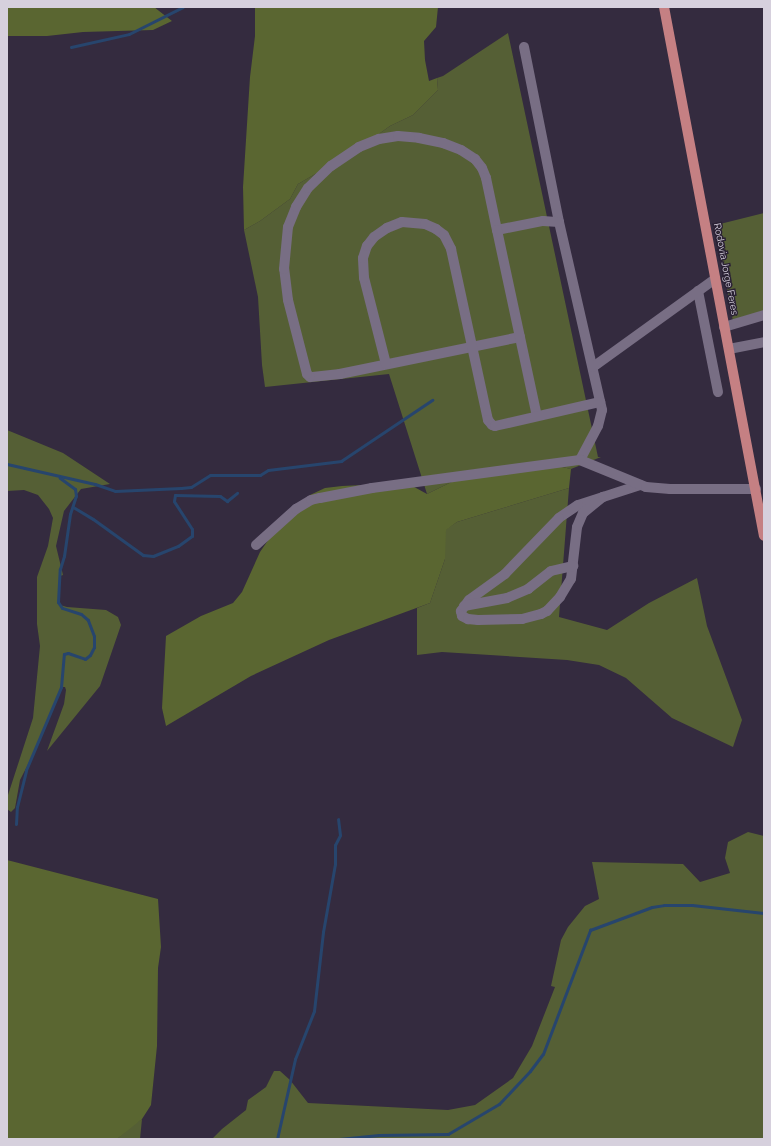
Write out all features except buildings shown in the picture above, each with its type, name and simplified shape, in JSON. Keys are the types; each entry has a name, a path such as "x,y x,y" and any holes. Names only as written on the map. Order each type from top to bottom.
{"main road":[{"name":"Rodovia Jorge Feres","path":"664,7 764,536"}],"street":[{"path":"524,47 559,222 600,402 600,420 580,460"},
{"path":"520,337 319,378 310,377 306,374 288,300 284,269 288,227 296,207 308,188 331,166 359,147 379,139 398,136 419,138 443,143 461,150 475,159 482,168 486,178 537,416"},
{"path":"497,230 543,221 559,222"},
{"path":"386,364 364,278 363,258 367,246 374,237 387,228 402,222 425,224 436,228 444,235 451,249 488,420 495,426 600,402"},
{"path":"593,367 716,279"},
{"path":"698,291 718,392"},
{"path":"724,327 764,315"},
{"path":"729,349 764,342"},
{"path":"256,545 296,509 311,500 372,488 580,460 640,485 658,488 756,489"},
{"path":"603,497 589,506 580,517 577,528 574,566 571,579 560,597 541,614 522,619 468,619 462,616 464,606 475,595 510,570 560,518 578,505 640,485"},
{"path":"464,606 493,602 519,593 532,586 551,571 574,566"}],"green space":[{"path":"7,7 154,7 172,21 153,30 83,32 47,36 7,36"},
{"path":"255,7 438,7 436,27 424,41 425,60 429,81 437,78 438,90 413,115 390,126 355,151 298,184 290,199 260,221 244,230 243,187 250,77 255,36"},
{"path":"508,33 598,457 601,457 571,469 553,465 474,471 427,494 389,374 265,387 262,365 258,297 244,230 260,221 290,199 298,184 355,151 390,126 413,115 438,90 437,78 443,76"},
{"path":"764,213 764,316 734,327 716,225"},
{"path":"7,430 63,453 110,484 81,489 64,511 56,546 63,575 60,576 60,605 67,607 106,610 118,617 121,625 100,686 47,751 64,704 66,690 65,687 61,687 39,743 20,780 15,808 11,812 7,809 8,795 33,718 40,646 37,624 37,577 48,546 53,518 49,509 38,495 24,490 7,491"},
{"path":"553,465 571,469 569,488 457,522 446,530 445,559 430,603 329,640 251,676 166,726 162,708 166,636 201,616 233,603 242,592 260,552 271,536 310,495 325,488 407,483 427,494 474,471"},
{"path":"569,488 559,617 607,630 649,603 697,578 707,626 742,720 733,747 672,718 626,678 599,665 567,660 442,652 417,655 417,608 430,603 445,559 445,530 457,522"},
{"path":"748,832 764,836 764,1139 212,1139 246,1110 248,1100 266,1087 274,1071 280,1071 290,1080 308,1103 448,1110 475,1105 513,1078 532,1046 555,987 551,986 561,940 568,927 585,906 599,899 592,862 683,864 700,882 730,873 725,858 728,842"},
{"path":"7,860 158,899 161,947 158,968 157,1046 151,1105 142,1119 117,1139 7,1139"},
{"path":"142,1119 140,1139 117,1139 131,1126"}],"waterway":[{"path":"71,47 129,34 183,7"},
{"path":"7,464 95,484 115,491 191,487 210,475 260,475 268,470 341,461 432,400"},
{"path":"16,824 17,807 26,770 61,687 64,654 68,653 85,659 90,655 94,647 94,636 88,620 81,614 62,608 58,602 60,569 64,556 70,514 76,496 75,489 60,478"},
{"path":"73,507 93,519 143,555 153,556 178,546 192,536 192,529 174,501 175,495 220,496 227,501 237,493"},
{"path":"277,1139 295,1059 314,1011 323,932 335,864 335,845 340,835 338,819"},
{"path":"339,1139 379,1135 448,1134 499,1104 530,1071 543,1054 590,930 652,907 664,905 692,905 764,913"}]}
